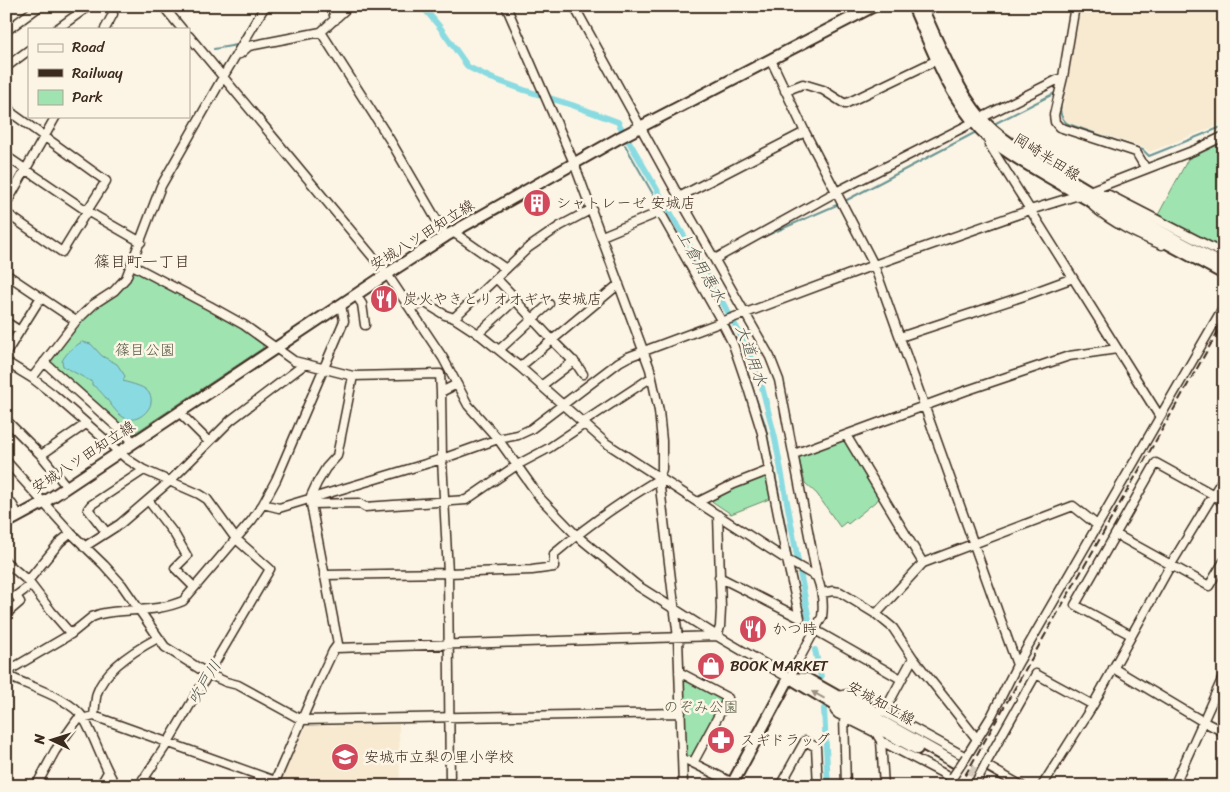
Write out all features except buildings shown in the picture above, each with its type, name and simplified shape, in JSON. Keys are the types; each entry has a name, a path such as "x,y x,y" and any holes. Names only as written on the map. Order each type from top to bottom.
{"main road":[{"name":"安城八ツ田知立線","path":"6,523 43,503 356,294 450,234 619,138 874,6"},
{"name":"岡崎半田線","path":"913,6 955,95 991,138 1030,167 1089,196"},
{"name":"岡崎半田線","path":"921,6 977,120 1125,222 1224,265"},
{"name":"岡崎半田線","path":"1163,237 1224,276"},
{"name":"安城知立線","path":"789,678 837,701 952,774"},
{"path":"734,785 789,678"},
{"path":"981,783 1000,786"}],"street":[{"path":"6,31 40,6"},
{"path":"63,27 88,6"},
{"path":"106,28 114,14 108,6"},
{"path":"163,6 181,28"},
{"path":"32,378 76,322 94,304 114,292 126,278 161,186 265,6"},
{"path":"332,6 335,20"},
{"path":"239,51 249,46 321,32 349,6"},
{"path":"506,6 574,163 652,377 659,411 662,441 662,469 659,479 678,638 683,786"},
{"path":"190,37 387,274 443,358 468,405 498,439 541,498 576,535 638,586 717,636 789,678 822,617 823,609 822,594 817,577 779,380 770,357 742,315 715,259 574,6"},
{"path":"1075,6 1063,78 1054,114 1055,122 1059,127 1136,152 1146,169"},
{"path":"321,32 450,234 506,269"},
{"path":"6,67 28,51"},
{"path":"771,60 805,132 874,265 1018,664"},
{"path":"785,91 803,84 823,90 845,104 937,60"},
{"path":"715,259 836,192 1063,78"},
{"path":"6,104 13,114 106,181 62,252 6,213"},
{"path":"6,119 13,114"},
{"path":"6,204 55,118"},
{"path":"679,197 805,132"},
{"path":"1089,196 1146,169 1195,150 1224,136"},
{"path":"991,138 989,144 1160,417"},
{"path":"6,156 86,211 141,242"},
{"path":"263,504 279,508 310,501 498,439 521,434 562,406 619,362 643,351 874,265 1030,210 1089,196 1109,195 1224,254"},
{"path":"1089,196 1094,208 1111,220 1224,276"},
{"path":"454,318 536,243 560,226 592,209"},
{"path":"602,236 660,212 723,322 733,344 762,433 792,562 800,618 719,577"},
{"path":"132,265 244,325 294,361 353,376 440,374 448,573 450,786"},
{"path":"6,274 76,322"},
{"path":"496,278 533,320 574,361 583,374"},
{"path":"900,337 1072,278"},
{"path":"520,367 619,284"},
{"path":"356,294 362,304 365,326"},
{"path":"6,354 41,297"},
{"path":"478,334 515,300"},
{"path":"411,309 424,302 445,315 454,318 500,350 582,424 606,443 659,479 817,577"},
{"path":"500,350 550,304"},
{"path":"116,786 83,718 58,698 10,677 6,673 71,634 92,617 100,614 170,607 183,600 194,588 263,504 298,429 322,368 344,320 341,305"},
{"path":"966,757 884,712 874,710 847,694 837,701 835,711 876,734 881,741 952,774 966,757 992,715 1018,664 1224,306"},
{"path":"6,322 20,331"},
{"path":"794,454 924,406 1069,356 1117,349"},
{"path":"540,386 574,361"},
{"path":"6,362 32,378 54,395 127,460 144,470 207,499 236,539 270,569 167,744 142,781 158,786"},
{"path":"44,362 134,442"},
{"path":"84,546 120,524 170,481 231,420 304,364"},
{"path":"36,786 55,751 77,720 94,716 274,784 332,651 338,644 310,501 326,468 337,456 353,376"},
{"path":"310,501 345,504 359,502 365,507 466,500 516,465 549,448 652,377"},
{"path":"441,392 457,384"},
{"path":"179,412 209,442"},
{"path":"6,420 40,455 67,487"},
{"path":"40,455 86,424"},
{"path":"846,435 924,562"},
{"path":"6,461 71,533 122,585 158,638 174,655 208,674 238,685 302,720 681,713"},
{"path":"1131,635 1075,605 1156,462 1214,495 1224,504"},
{"path":"106,532 88,509 91,505 144,470"},
{"path":"698,502 734,484 770,470"},
{"path":"1042,786 1092,705 1170,566 1224,477"},
{"path":"324,575 448,573 532,570 554,567 554,554 576,535 606,512 659,479"},
{"path":"148,500 175,535 187,556 175,568 194,588"},
{"path":"6,502 12,504 19,516"},
{"path":"876,614 924,562 973,542 1073,506 1097,525"},
{"path":"717,636 720,627 721,609 718,515"},
{"path":"6,614 20,602 16,596 30,583 60,542 71,533"},
{"path":"1116,535 1209,586 1224,561"},
{"path":"6,562 30,583 71,634"},
{"path":"822,594 833,591 840,592 876,614 893,628 913,658 978,739"},
{"path":"815,630 901,680"},
{"path":"336,648 717,636"},
{"path":"94,716 97,693 106,676 138,648 158,638"},
{"path":"884,712 913,658"},
{"path":"1113,668 1224,732"},
{"path":"680,672 728,698 693,763"},
{"path":"981,783 985,765 1036,674 1092,705"},
{"path":"1174,786 1202,721 1221,689 1224,675"},
{"path":"844,716 846,786"},
{"path":"780,786 805,741 816,747 818,786"},
{"path":"881,741 884,786"},
{"path":"682,758 734,785"},
{"path":"985,765 1022,786"},
{"path":"100,786 108,772"}],"shaded area":[{"path":"1081,6 1224,6 1224,123 1149,152 1145,148 1065,121 1062,112"},
{"name":"安城市立梨の里小学校","path":"399,724 400,786 278,786 306,726"}],"green space":[{"path":"1224,142 1224,249 1158,215 1188,159"},
{"name":"篠目公園","path":"134,270 233,322 263,343 263,348 132,435 129,435 48,361 79,322"},
{"path":"844,439 880,498 848,524 846,522 840,527 817,494 805,483 798,455"},
{"path":"766,476 772,498 731,514 707,498"},
{"name":"のぞみ公園","path":"684,677 723,698 724,702 693,758 690,759 684,754 682,678"}],"water":[{"path":"82,342 91,344 102,356 117,364 125,376 123,381 146,389 150,395 151,404 145,413 132,419 123,417 114,409 102,393 92,385 92,382 63,366 62,361 66,355"}],"waterway":[{"path":"214,49 237,45 260,6"},
{"name":"上倉用悪水","path":"422,6 439,26 468,67 491,78 618,122 744,341 762,387 775,438 809,620"},
{"path":"1072,43 1079,6"},
{"path":"1064,87 1060,112 1068,124 1143,150 1149,156 1224,126"},
{"path":"992,125 1057,92"},
{"path":"843,202 978,131"},
{"name":"大道用水","path":"625,145 662,210"},
{"path":"756,240 839,204"},
{"name":"大道用水","path":"701,277 725,318"},
{"name":"大道用水","path":"727,322 735,341"},
{"name":"大道用水","path":"738,347 765,424 792,560"},
{"name":"上倉用悪水","path":"815,650 821,677"},
{"name":"上倉用悪水","path":"824,709 828,786"}],"tunnel":[{"path":"956,763 984,777"}],"railway":[{"path":"959,786 1224,321"}],"place":[{"name":"シャトレーゼ 安城店","path":"537,203"},
{"name":"炭火やきとりオオギヤ 安城店","path":"384,299"},
{"name":"かつ時","path":"753,629"},
{"name":"BOOK MARKET","path":"711,666"},
{"name":"スギドラッグ","path":"721,740"},
{"name":"安城市立梨の里小学校","path":"345,757"}],"district":[{"name":"篠目町一丁目","path":"142,261"}],"water label":[{"name":"吹戸川","path":"204,682"}]}
